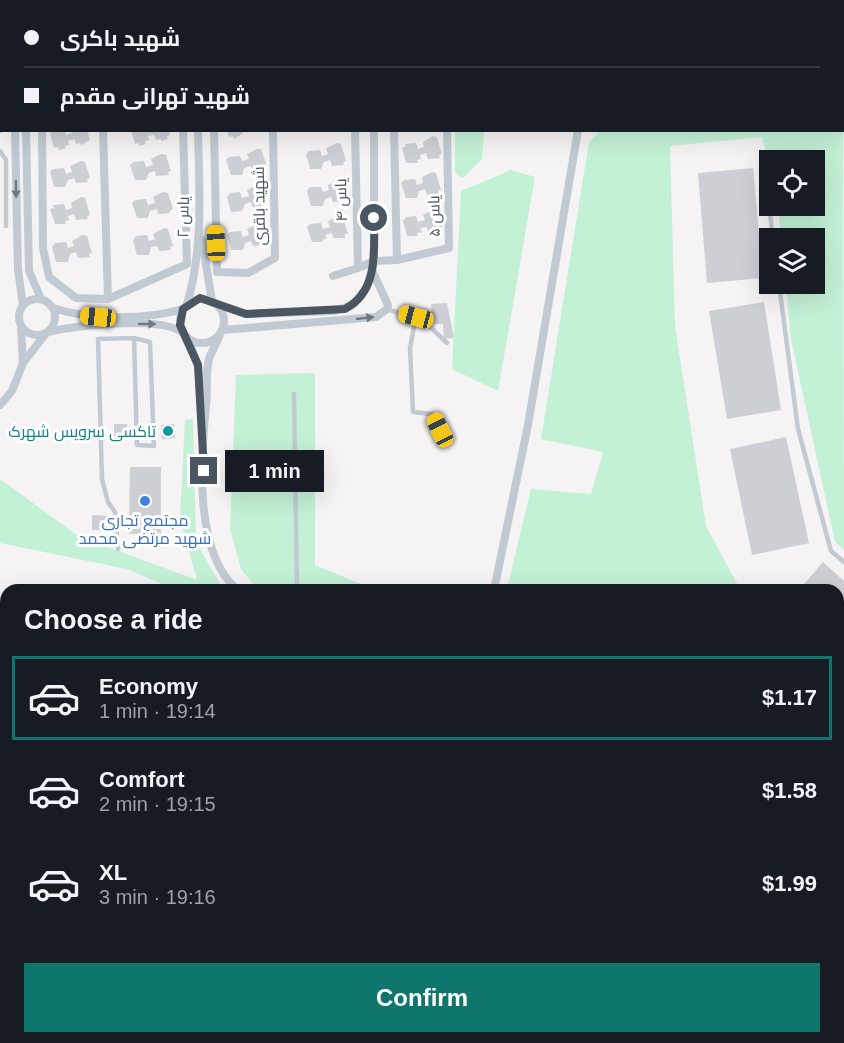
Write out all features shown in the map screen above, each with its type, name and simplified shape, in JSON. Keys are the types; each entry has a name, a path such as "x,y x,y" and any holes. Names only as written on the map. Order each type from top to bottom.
{"street":[{"path":"15,132 18,269 23,306"},
{"path":"26,132 29,271 41,299 53,308 69,314 98,317 160,314 185,306 200,298 246,314 345,309 354,304 367,287 373,266 374,132"},
{"path":"42,132 43,248 49,277 76,298 108,299 191,265 183,132"},
{"path":"103,132 108,299"},
{"name":"یاس ۲","path":"185,306 191,265 200,228 198,132"},
{"path":"206,268 216,266 214,132"},
{"name":"شهید باقری","path":"216,266 217,273 248,273 275,258 273,132"},
{"name":"یاس ۴","path":"355,132 358,268"},
{"path":"394,132 397,260"},
{"name":"یاس ۵","path":"373,266 449,248 447,132"},
{"path":"495,584 528,425 578,132"},
{"path":"200,228 206,268 215,303 224,317 221,332 209,360 203,427"},
{"path":"21,326 30,334 94,325 156,324 177,328 185,335 204,343 221,332 376,317 387,309 387,298 373,266"},
{"path":"333,276 373,266"},
{"path":"23,363 19,316 23,306 30,300 41,299"},
{"path":"185,306 180,316 185,335 198,365 203,427 205,515 209,541 218,564 233,584"},
{"path":"0,405 12,391 23,363 55,319 53,308"}],"lane":[{"path":"0,40 0,47"},
{"path":"0,151 6,160 6,226"},
{"path":"780,294 798,429 831,551 844,562"},
{"path":"387,309 416,317 425,322 447,344"},
{"path":"416,317 410,348 413,412 432,414 440,430"},
{"path":"118,549 116,512 108,502 102,480 98,339 134,338 150,342 154,446 137,445 134,338"},
{"path":"294,394 297,584"}],"green space":[{"path":"455,132 484,132 482,159 463,178 455,173"},
{"path":"599,132 843,132 844,550 835,542 791,339 787,294 825,294 825,228 780,228 779,216 825,216 825,150 765,150 762,137 670,146 675,326 706,526 737,584 508,584 531,489 591,494 603,452 541,439 589,142"},
{"path":"511,170 535,177 498,391 452,369 461,191"},
{"path":"315,373 315,565 361,584 253,584 241,569 230,529 236,375"},
{"path":"193,419 196,542 220,584 162,584 127,569 0,543 0,479 78,536 197,580 180,520 185,420"}],"building":[{"path":"65,132 66,135 72,132 88,132 90,140 81,145 76,144 74,139 68,141 69,145 65,146 66,148 59,150 58,147 54,148 50,133"},
{"path":"132,132 169,132 168,139 156,140 154,135 148,136 149,140 145,141 146,144 139,146 139,143 135,144"},
{"path":"228,132 243,132 234,139 233,136 229,137"},
{"path":"433,136 437,137 442,154 439,155 440,158 428,159 426,153 420,155 421,159 417,160 418,163 406,163 402,148 406,146 405,144 416,143 418,149 424,147 423,142"},
{"path":"337,143 341,144 346,161 343,162 344,165 332,166 330,160 324,162 321,169 310,169 306,154 309,151 320,150 322,156 328,154 326,148"},
{"path":"261,149 267,166 263,167 264,170 252,171 251,166 244,168 242,175 231,175 226,160 229,157 240,156 242,161 249,159 247,154"},
{"path":"161,154 166,155 171,171 168,172 169,175 156,176 155,171 149,173 146,180 135,180 130,165 133,162 144,161 146,167 153,165 151,159"},
{"path":"81,161 85,162 90,178 87,179 88,182 76,183 74,178 68,180 65,187 54,187 50,172 53,169 64,168 66,174 72,172 70,166"},
{"path":"753,168 759,234 759,278 707,283 698,173"},
{"path":"432,172 436,173 441,190 438,191 439,194 427,195 425,189 419,191 417,198 406,198 401,183 404,180 415,179 417,185 423,183 422,177"},
{"path":"338,179 342,180 347,197 344,198 345,201 333,202 331,197 325,199 323,206 311,206 307,191 310,187 321,187 323,192 329,190 328,185"},
{"path":"258,185 262,186 267,203 264,204 265,207 253,208 251,202 245,204 242,211 231,212 227,197 230,193 240,192 242,198 249,196 247,190"},
{"path":"163,192 168,193 173,209 170,213 158,214 157,209 150,211 148,218 137,218 132,203 135,200 146,199 148,205 155,203 153,197"},
{"path":"81,197 85,198 90,215 87,216 88,219 76,220 74,214 68,216 69,220 65,221 66,224 55,224 50,209 54,208 53,205 64,204 66,210 72,208 71,203"},
{"path":"434,209 438,210 443,227 440,228 441,231 428,232 427,227 420,228 422,232 417,233 418,236 407,236 403,221 406,217 416,216 418,222 425,220 423,215"},
{"path":"338,216 343,217 348,234 345,234 345,238 333,238 332,233 325,235 327,238 322,240 323,242 312,242 307,227 310,224 321,223 323,229 330,227 328,221"},
{"path":"258,224 262,225 267,241 264,242 265,245 253,246 251,241 245,243 243,250 231,250 227,235 230,232 241,231 243,237 249,235 247,229"},
{"path":"164,228 168,229 173,246 170,247 171,250 159,251 157,246 151,247 149,255 137,255 133,240 136,236 147,235 149,241 155,239 153,234"},
{"path":"83,235 87,236 92,253 89,254 90,257 78,258 76,252 70,254 68,262 56,262 52,247 55,243 66,242 68,248 74,246 72,241"},
{"path":"764,302 781,410 727,419 709,311"},
{"path":"447,303 454,338 444,339 443,324 433,324 431,304"},
{"path":"114,424 127,424 128,437 114,437"},
{"name":"تاکسی سرویس شهرک","path":"174,424 175,438 162,439 161,425"},
{"path":"786,437 809,543 752,555 730,449"},
{"name":"مجتمع تجاری شهید مرتضی محمد","path":"130,467 161,467 161,534 129,534"},
{"path":"92,515 109,516 109,530 92,530"},
{"path":"823,562 844,581 844,584 804,584"}],"place":[{"name":"تاکسی سرویس شهرک","path":"168,431"},
{"name":"مجتمع تجاری شهید مرتضی محمد","path":"145,501"}],"route":[{"path":"204,471 198,365 180,325 183,309 193,300 200,298 246,314 345,309 354,304 367,287 374,261 374,218"}]}
